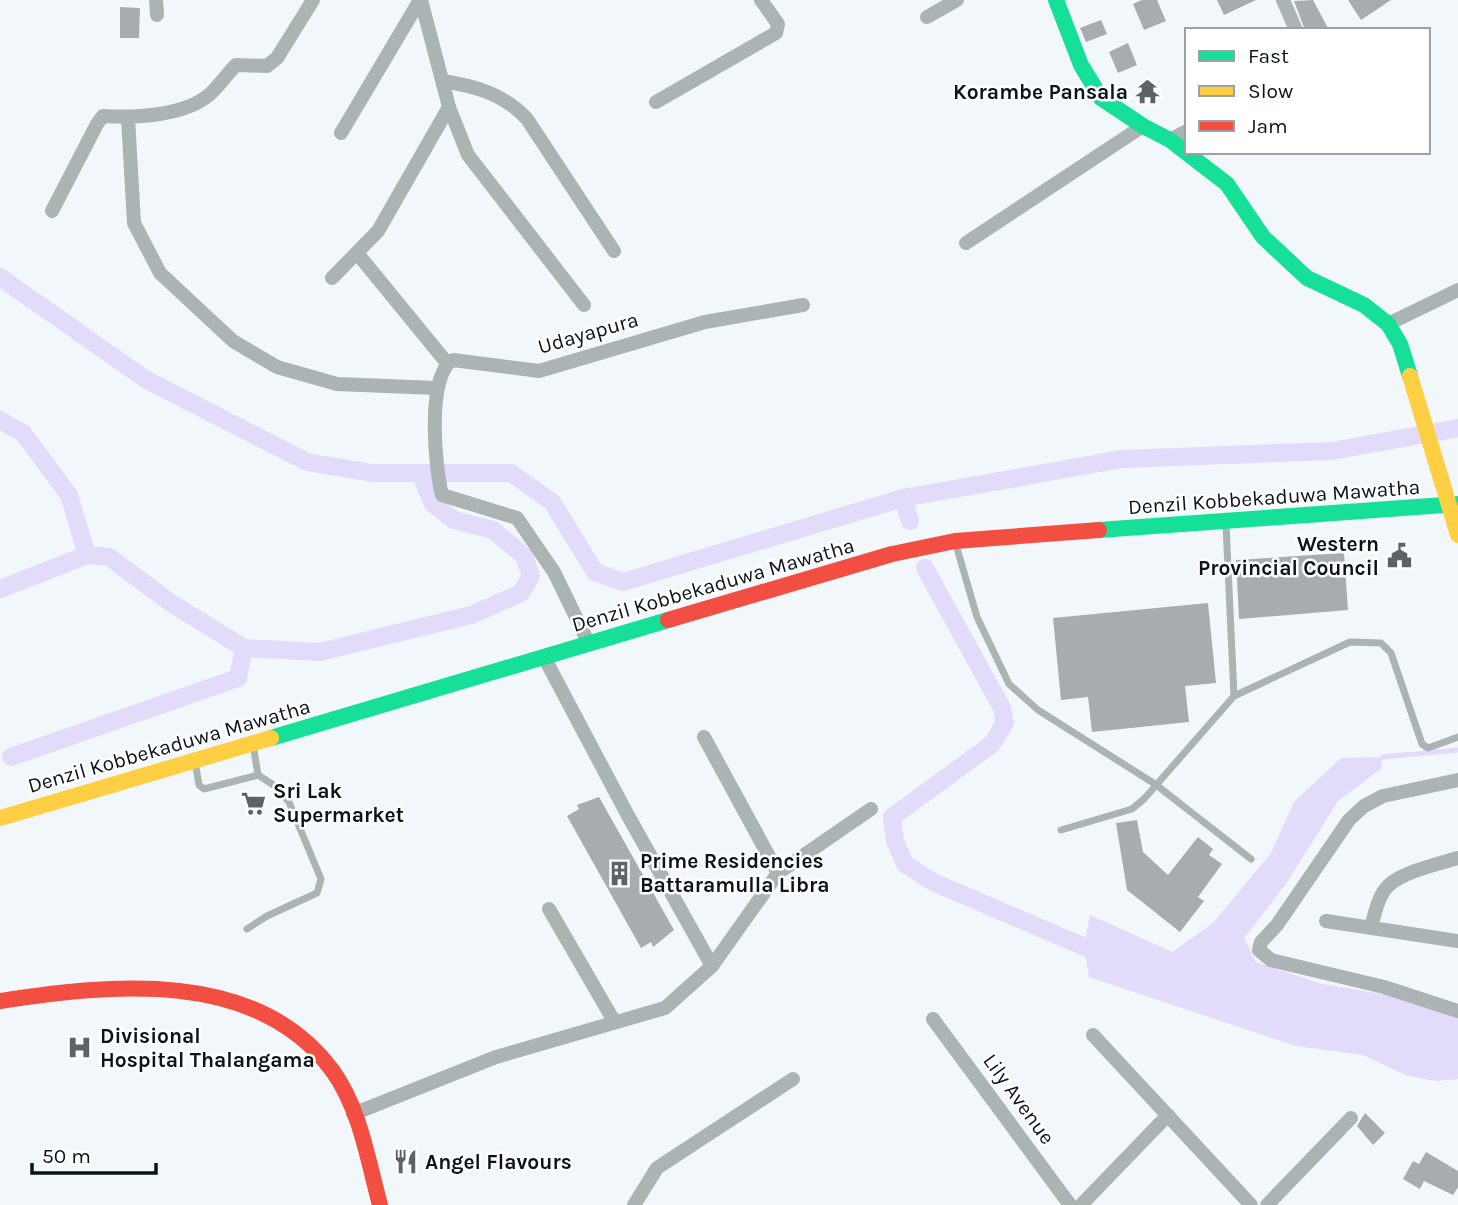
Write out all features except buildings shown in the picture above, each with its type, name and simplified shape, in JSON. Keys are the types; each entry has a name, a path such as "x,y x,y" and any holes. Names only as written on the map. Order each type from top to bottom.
{"main road":[{"path":"1056,0 1082,65 1101,98 1185,152"},
{"path":"1188,154 1227,184 1263,237 1307,278 1364,305 1388,324 1400,344 1432,454 1453,504 1458,536"},
{"name":"Denzil Kobbekaduwa Mawatha","path":"0,818 892,554 955,541 1453,504"},
{"path":"0,1001 70,992 149,989 209,995 257,1009 297,1033 331,1069 353,1114 380,1205"}],"street":[{"path":"156,0 157,15"},
{"path":"52,211 103,116 128,118 189,108 210,94 236,65 267,66 277,58 313,0"},
{"path":"420,0 449,107 468,155 584,305"},
{"path":"341,133 420,0"},
{"path":"656,102 776,33 778,24 761,0"},
{"path":"928,17 957,0"},
{"path":"1283,0 1295,28"},
{"path":"443,81 470,85 516,107 527,119 614,251"},
{"path":"332,278 378,231 449,107"},
{"path":"128,118 134,223 160,273 233,341 277,367 337,384 436,388"},
{"path":"966,243 1143,126"},
{"path":"1170,140 1185,132"},
{"path":"356,253 447,363 436,388 436,473 442,495 517,518 554,572 589,644"},
{"path":"1388,324 1458,290"},
{"name":"Udayapura","path":"447,363 453,360 539,371 705,322 803,305"},
{"path":"544,657 712,966"},
{"path":"704,737 778,873"},
{"path":"1458,780 1383,796 1364,806 1349,820 1277,925 1261,942 1259,950 1271,960 1384,987 1458,1011"},
{"path":"353,1114 496,1056 665,1008 712,966 778,873 872,809"},
{"path":"1371,927 1378,903 1389,886 1416,871 1458,858"},
{"path":"548,909 614,1021"},
{"path":"1326,921 1458,942"},
{"name":"Lily Avenue","path":"933,1019 1070,1205"},
{"path":"1093,1035 1251,1205"},
{"path":"634,1205 657,1168 793,1079"},
{"path":"1081,1205 1168,1115"},
{"path":"1267,1205 1352,1118"}],"lane":[{"path":"1226,521 1234,696"},
{"path":"955,541 977,617 1009,684 1038,710 1155,784 1251,859"},
{"path":"1061,830 1132,809 1144,799 1234,696 1350,642 1381,643 1391,653 1422,744 1429,747 1458,737"},
{"path":"253,743 258,775"},
{"path":"195,761 199,785 204,789 258,775 275,786 289,802 321,879 317,893 267,916 247,929"}],"shaded area":[{"path":"1383,757 1381,769 1338,801 1286,884 1244,938 1256,962 1322,984 1458,1009 1458,1079 1436,1081 1408,1076 1363,1055 1296,1046 1089,977 1084,946 1090,915 1172,952 1213,923 1271,853 1294,802 1341,758"}],"waterway":[{"path":"0,277 145,379 307,462 372,473 511,473 552,502 595,572 623,582 903,498 1122,459 1332,451 1458,428"},
{"path":"0,420 23,433 69,495 87,555 109,557 171,603 244,648 320,652 471,615 521,593 531,576 524,556 493,530 454,520 433,504 420,473"},
{"path":"903,498 910,521"},
{"path":"0,589 87,555"},
{"path":"925,568 1002,708 1005,723 992,744 892,817 895,841 905,864 933,882 1106,956"},
{"path":"11,757 238,678 244,648"},
{"path":"1383,757 1458,750"}],"traffic: fast":[{"path":"1056,0 1081,65 1101,98 1185,152"},
{"path":"1188,154 1227,184 1263,237 1307,278 1364,305 1388,324 1400,344 1410,376"},
{"path":"1099,530 1458,504"},
{"path":"271,738 668,620"}],"traffic: slow":[{"path":"1410,376 1458,535"},
{"path":"0,818 271,738"}],"traffic: jam":[{"path":"668,620 892,554 955,541 1099,530"},
{"path":"0,1001 88,990 134,988 179,991 223,999 264,1014 301,1037 332,1070 342,1085 362,1135 380,1205"}],"place":[{"name":"Korambe Pansala","path":"1148,92"},
{"name":"Western Provincial Council","path":"1399,556"},
{"name":"Sri Lak Supermarket","path":"253,803"},
{"name":"Prime Residencies Battaramulla Libra","path":"620,873"},
{"name":"Divisional Hospital Thalangama","path":"80,1048"},
{"name":"Angel Flavours","path":"405,1162"}]}
